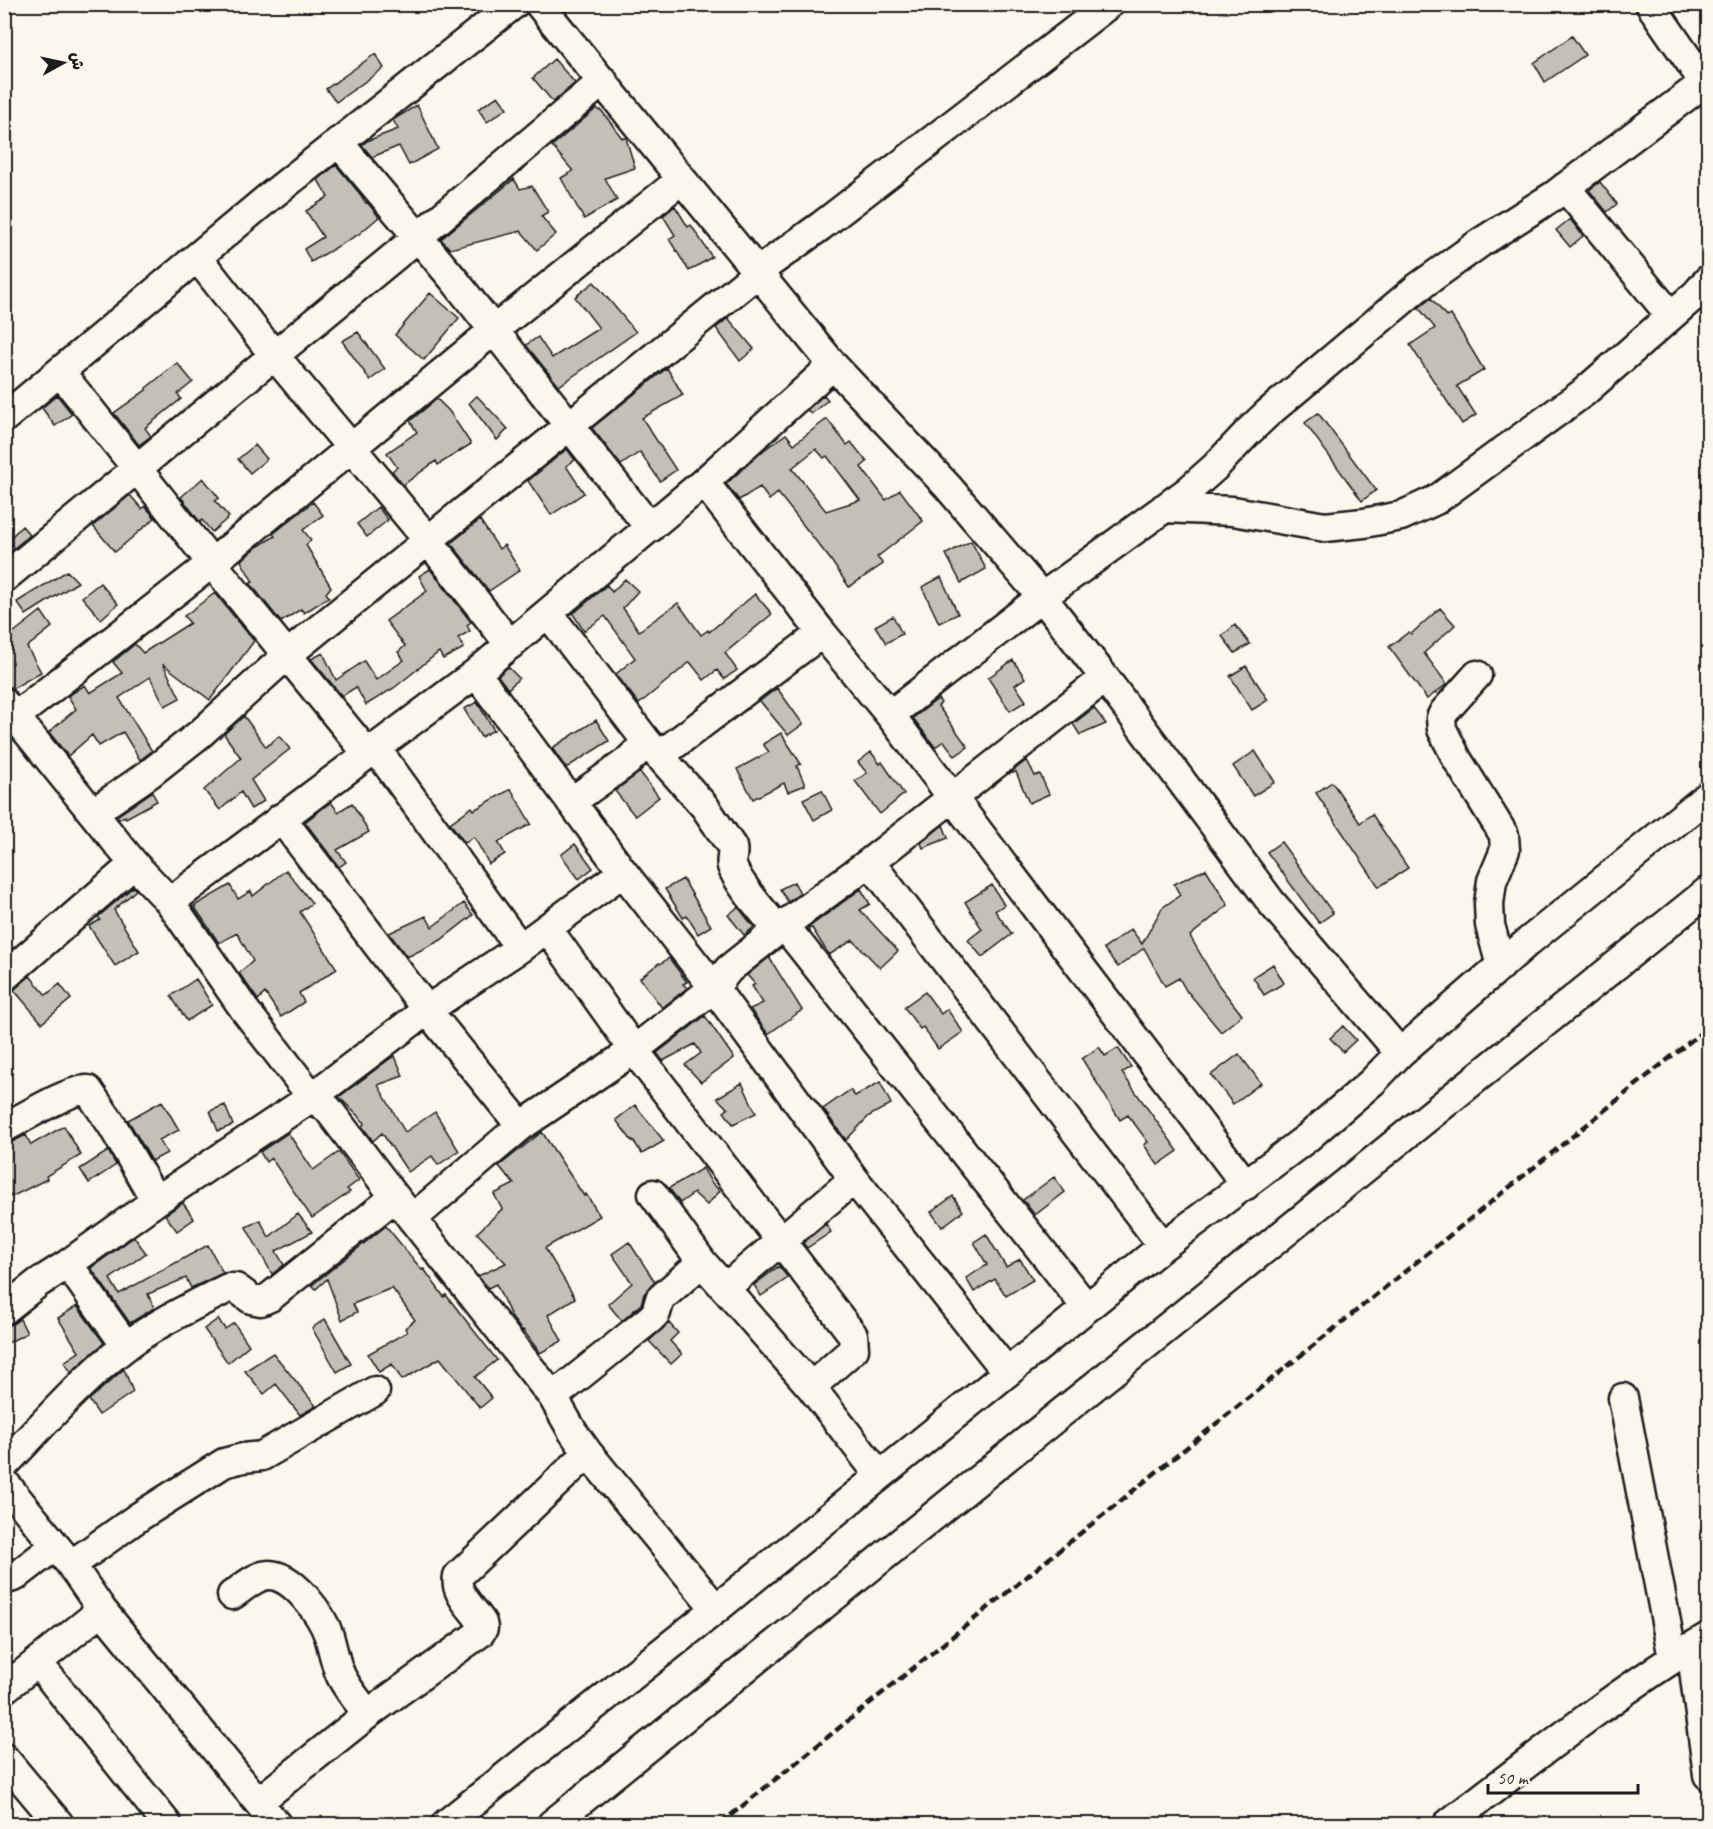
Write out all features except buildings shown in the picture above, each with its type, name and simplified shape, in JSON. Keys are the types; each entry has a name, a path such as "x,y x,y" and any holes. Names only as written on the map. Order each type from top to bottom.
{"street":[{"path":"4,418 338,142 514,4"},
{"path":"539,4 833,365 948,487 1042,597 1271,902 1400,1053"},
{"path":"94,812 201,733 287,654 757,273 1109,4"},
{"path":"890,715 1042,597 1188,491 1262,419 1417,288 1565,187 1707,84 1650,4"},
{"path":"4,578 418,237 603,81"},
{"path":"338,142 494,330 650,528"},
{"path":"682,179 494,330 212,563 10,709 134,864 170,902 244,1009 312,1097 328,1109 403,1208 553,1397 588,1454 716,1609"},
{"path":"1565,187 1671,316"},
{"path":"197,257 274,355 428,540 510,645"},
{"path":"1164,508 1233,512 1325,527 1401,516 1436,500 1583,393 1696,294 1708,280"},
{"path":"170,902 476,673 704,482 833,365"},
{"path":"60,372 212,563 287,654 371,750 519,948"},
{"path":"704,482 822,633 890,715 1246,1185"},
{"path":"548,613 653,749 705,807 729,841 734,853 732,866 743,885 781,927 1087,1308"},
{"path":"571,802 627,762 653,749 822,633"},
{"path":"476,673 623,872 714,988 854,1179 1007,1372"},
{"path":"1477,675 1444,712 1440,724 1458,759 1504,835 1505,850 1492,881 1489,904 1490,925 1501,966"},
{"path":"4,1465 87,1380 126,1346 170,1318 228,1288 236,1288 251,1299 261,1301 270,1297 634,1050 714,988 729,969 781,927 870,862 1105,678"},
{"path":"446,1824 716,1609 1162,1246 1307,1138 1372,1082 1400,1053 1529,941 1708,796"},
{"path":"281,818 427,1010 521,1126"},
{"path":"870,862 1162,1246"},
{"path":"4,977 134,864"},
{"path":"4,1310 38,1283 156,1201 312,1097 427,1010 519,948 623,872"},
{"path":"552,1824 1708,891"},
{"path":"547,928 634,1050 853,1335 854,1349 811,1388"},
{"path":"4,1128 66,1095 83,1089 88,1090 112,1125 156,1201"},
{"path":"725,1288 854,1179"},
{"path":"653,1194 702,1262 811,1388 880,1476"},
{"path":"553,1397 650,1319 656,1313 660,1299 702,1262"},
{"path":"68,1264 126,1346"},
{"path":"4,1580 63,1556 140,1516 224,1463 262,1456 375,1391"},
{"path":"1623,1398 1691,1648 1708,1775"},
{"path":"258,1802 368,1714 482,1631 481,1621 456,1584 458,1576 588,1454"},
{"path":"4,1482 63,1556 102,1610 276,1824"},
{"path":"232,1594 260,1577 268,1575 287,1581 302,1593 324,1623 334,1658 345,1682 368,1714"},
{"path":"4,1689 102,1610"},
{"path":"1451,1824 1606,1704 1691,1648"},
{"path":"38,1663 167,1824"},
{"path":"4,1758 59,1824"}],"railway":[{"path":"720,1824 1708,1027"}]}
